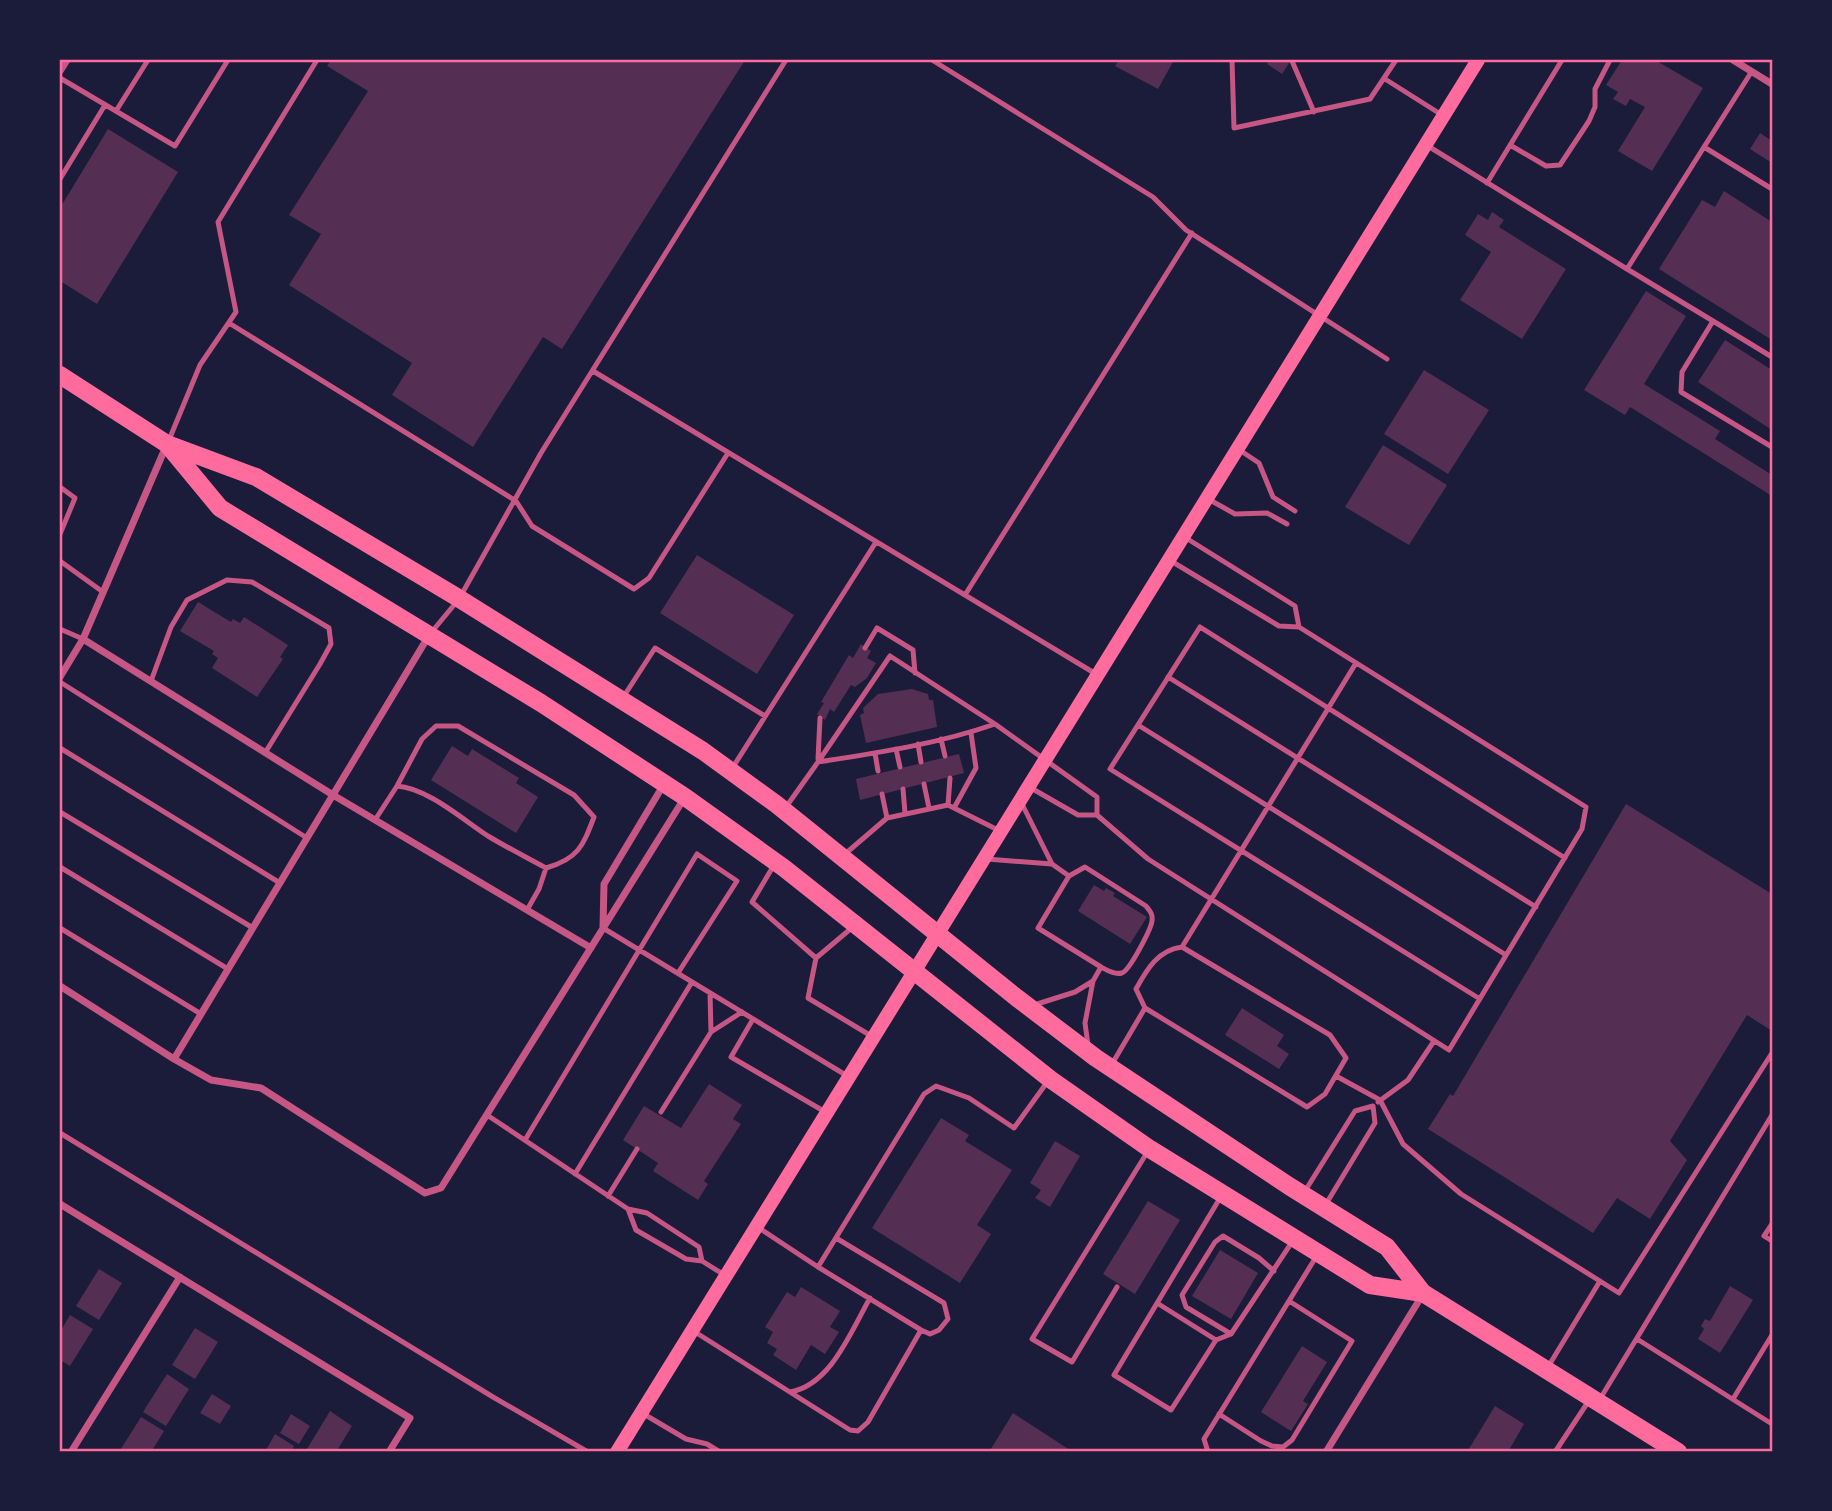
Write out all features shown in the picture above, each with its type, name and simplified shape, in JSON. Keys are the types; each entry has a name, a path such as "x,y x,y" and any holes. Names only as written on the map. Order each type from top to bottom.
{"main road":[{"path":"617,1451 1478,60"},
{"path":"60,375 167,443 256,477 459,598 622,699 731,771 843,856 1027,1006 1089,1052 1302,1195 1387,1247 1423,1293 1678,1451"},
{"path":"167,443 220,508 541,703 665,783 776,862 1050,1079 1150,1149 1370,1285 1423,1293"}],"street":[{"path":"60,71 67,60"},
{"path":"1733,60 1773,84"},
{"path":"60,680 83,639 167,443"},
{"path":"174,1059 429,636"},
{"path":"83,639 333,795 591,948"},
{"path":"603,928 604,884 665,783"},
{"path":"60,986 211,1080 261,1088 425,1193 441,1188 685,797"},
{"path":"60,1204 410,1418 389,1451"},
{"path":"71,1451 180,1277"},
{"path":"1326,1451 1423,1293"}],"lane":[{"path":"116,111 148,60"},
{"path":"60,78 175,146 228,60"},
{"path":"167,443 200,365 236,312 218,222 317,60"},
{"path":"429,636 459,598 541,453 786,60"},
{"path":"932,60 1153,197 1192,233 1387,359"},
{"path":"1232,60 1234,128 1370,99 1396,60"},
{"path":"1487,183 1562,60"},
{"path":"1510,145 1546,166 1560,165 1589,121 1595,107 1595,89 1610,60"},
{"path":"1292,61 1314,112"},
{"path":"1627,269 1752,71"},
{"path":"1385,79 1443,116"},
{"path":"60,179 105,105"},
{"path":"1425,145 1773,357"},
{"path":"1704,147 1773,188"},
{"path":"965,595 1192,233"},
{"path":"1713,321 1682,372 1681,391 1773,447"},
{"path":"229,323 516,501 532,526 634,589 649,578 728,453"},
{"path":"593,371 1097,675"},
{"path":"1237,449 1259,463 1273,497 1295,510"},
{"path":"60,487 75,498 60,534"},
{"path":"1207,498 1235,514 1267,513 1287,524"},
{"path":"1183,536 1296,606 1300,627"},
{"path":"731,771 876,542"},
{"path":"1029,786 1078,815 1097,815 1148,859 1449,1050 1582,829 1586,807 1300,627 1279,626 1169,560"},
{"path":"60,561 103,592"},
{"path":"151,681 171,627 187,600 227,580 252,582 329,628 331,644 265,753"},
{"path":"865,648 877,628 912,650 915,673"},
{"path":"1480,999 1110,769 1200,628 1565,858"},
{"path":"60,629 83,639"},
{"path":"622,699 655,648 765,716"},
{"path":"783,810 890,656 995,724 1097,797 1097,815"},
{"path":"1182,947 1356,663"},
{"path":"1168,677 1536,906"},
{"path":"60,680 307,838"},
{"path":"818,762 820,718"},
{"path":"818,762 971,733 995,724"},
{"path":"1138,725 1506,955"},
{"path":"375,820 397,786 422,738 436,726 458,726 573,794 594,817 582,847 564,863 545,868 424,794 406,786 397,786"},
{"path":"951,806 976,768 971,733"},
{"path":"941,739 945,756"},
{"path":"918,744 921,762"},
{"path":"60,748 280,883"},
{"path":"896,749 900,767"},
{"path":"875,753 878,772"},
{"path":"950,778 951,806"},
{"path":"925,784 929,808"},
{"path":"904,789 905,813"},
{"path":"882,794 887,818"},
{"path":"1020,800 1052,864 1069,876"},
{"path":"843,856 887,818 929,808 951,806 1001,831"},
{"path":"60,812 253,928"},
{"path":"525,1140 697,854 737,881 678,973"},
{"path":"984,859 1052,864"},
{"path":"776,862 752,902 816,958"},
{"path":"60,867 228,969"},
{"path":"1085,867 1146,906 1152,914 1152,924 1128,967 1122,973 1113,973 1101,967 1038,928 1069,876 1085,867"},
{"path":"527,910 540,889 545,868"},
{"path":"855,925 816,958 808,998 873,1037"},
{"path":"60,928 201,1014"},
{"path":"603,928 849,1077"},
{"path":"1182,947 1330,1035 1346,1058 1325,1094 1307,1107 1145,1008 1136,989 1146,969 1167,949 1182,947"},
{"path":"1089,1052 1085,1023 1093,981 1101,967"},
{"path":"1027,1006 1074,992 1093,981"},
{"path":"575,1174 692,982"},
{"path":"710,993 711,1032"},
{"path":"1110,1067 1145,1008"},
{"path":"661,1112 711,1032 742,1012"},
{"path":"753,1019 730,1057 827,1113"},
{"path":"1302,1195 1355,1111 1373,1106 1408,1080 1434,1041"},
{"path":"1336,1076 1380,1100 1403,1144 1461,1194 1619,1293 1773,1053"},
{"path":"818,1266 924,1094 936,1086 969,1098 1014,1128 1050,1079"},
{"path":"1324,1207 1375,1123 1373,1106"},
{"path":"487,1115 628,1209 647,1213 699,1247 702,1261"},
{"path":"1564,1451 1556,1449 1595,1400 1636,1339 1773,1115"},
{"path":"60,1133 493,1397 588,1451"},
{"path":"608,1196 637,1149"},
{"path":"1118,1287 1072,1362 1032,1339 1150,1149"},
{"path":"1221,1195 1114,1375 1171,1410 1216,1340 1231,1334 1294,1239"},
{"path":"628,1209 636,1230 686,1259 702,1261 726,1276"},
{"path":"1773,1224 1764,1236 1773,1241"},
{"path":"756,1227 921,1331 930,1334 939,1330 948,1319 944,1303 836,1238"},
{"path":"1231,1334 1186,1307 1182,1294 1214,1242 1223,1236 1274,1271"},
{"path":"1208,1451 1204,1439 1318,1254"},
{"path":"1546,1370 1600,1281"},
{"path":"790,1392 804,1390 836,1358 870,1298"},
{"path":"1219,1414 1272,1446 1283,1447 1292,1440 1353,1341 1289,1301"},
{"path":"1157,1303 1216,1340"},
{"path":"692,1330 850,1430 858,1431 868,1422 921,1331"},
{"path":"1733,1399 1773,1335"},
{"path":"1636,1339 1773,1424"},
{"path":"641,1413 686,1439 707,1444 720,1451"}],"building":[{"path":"331,60 745,60 562,349 543,337 473,447 392,395 412,363 289,285 321,234 289,215 368,91 327,66"},
{"path":"1119,60 1174,60 1158,89 1115,66"},
{"path":"1270,60 1291,60 1282,74 1267,64"},
{"path":"1622,60 1655,60 1703,88 1652,171 1618,151 1645,107 1630,99 1626,106 1613,99 1618,92 1606,85"},
{"path":"108,129 178,172 97,304 60,281 60,208"},
{"path":"1760,133 1772,141 1772,163 1750,149"},
{"path":"1724,191 1772,222 1772,340 1659,269 1702,200 1715,207"},
{"path":"1492,212 1504,220 1499,227 1566,269 1522,339 1460,300 1491,252 1465,235 1478,214 1488,220"},
{"path":"1646,291 1686,316 1644,384 1720,431 1715,439 1772,475 1772,496 1630,407 1625,415 1584,390"},
{"path":"1725,340 1772,370 1772,430 1698,382"},
{"path":"1424,370 1489,410 1448,474 1384,434"},
{"path":"1383,445 1447,485 1409,545 1345,507"},
{"path":"697,555 794,615 757,674 660,613"},
{"path":"198,602 231,622 233,619 240,623 244,617 288,645 280,657 283,659 257,697 212,668 218,658 212,654 214,651 180,631"},
{"path":"861,644 871,651 867,658 876,663 867,678 855,687 851,685 834,712 830,709 825,720 817,714 824,703 821,702 849,655 853,658"},
{"path":"912,689 928,694 929,700 933,700 937,727 866,743 860,715 864,713 863,708 878,694"},
{"path":"452,746 468,756 472,749 519,778 516,783 538,797 516,833 431,780"},
{"path":"959,754 964,773 860,800 856,779"},
{"path":"1626,804 1772,894 1772,1031 1747,1015 1670,1141 1687,1160 1650,1219 1617,1198 1593,1233 1428,1129 1450,1094 1453,1096"},
{"path":"1094,885 1115,893 1113,896 1147,917 1130,944 1078,911"},
{"path":"1242,1008 1284,1035 1277,1046 1289,1054 1279,1069 1225,1035"},
{"path":"709,1084 742,1105 733,1119 741,1124 704,1181 708,1184 698,1200 653,1171 658,1163 623,1140 644,1106 681,1128"},
{"path":"941,1118 969,1135 965,1141 1012,1170 977,1225 991,1234 960,1283 872,1228"},
{"path":"1055,1141 1080,1156 1050,1207 1035,1198 1041,1190 1030,1183"},
{"path":"1148,1201 1180,1220 1135,1294 1103,1274"},
{"path":"1220,1250 1258,1273 1231,1319 1192,1296"},
{"path":"99,1269 122,1283 99,1320 76,1306"},
{"path":"1730,1286 1753,1300 1720,1353 1698,1339 1704,1329 1701,1326 1705,1319 1710,1321"},
{"path":"801,1287 840,1311 830,1327 839,1332 825,1354 811,1345 796,1370 773,1355 777,1349 767,1343 773,1332 765,1327 787,1292 795,1297"},
{"path":"70,1315 93,1329 70,1366 60,1360 60,1332"},
{"path":"195,1328 218,1342 195,1379 172,1365"},
{"path":"1302,1346 1327,1362 1303,1401 1308,1404 1291,1431 1261,1412"},
{"path":"167,1374 189,1389 166,1426 143,1412"},
{"path":"212,1394 231,1406 220,1424 200,1413"},
{"path":"1495,1406 1524,1424 1508,1452 1467,1452"},
{"path":"330,1411 352,1426 336,1452 311,1452 307,1449"},
{"path":"1013,1413 1073,1452 989,1452"},
{"path":"291,1414 310,1426 299,1444 280,1433"},
{"path":"141,1417 164,1431 151,1452 119,1452"},
{"path":"275,1434 294,1446 291,1452 265,1452"}]}
